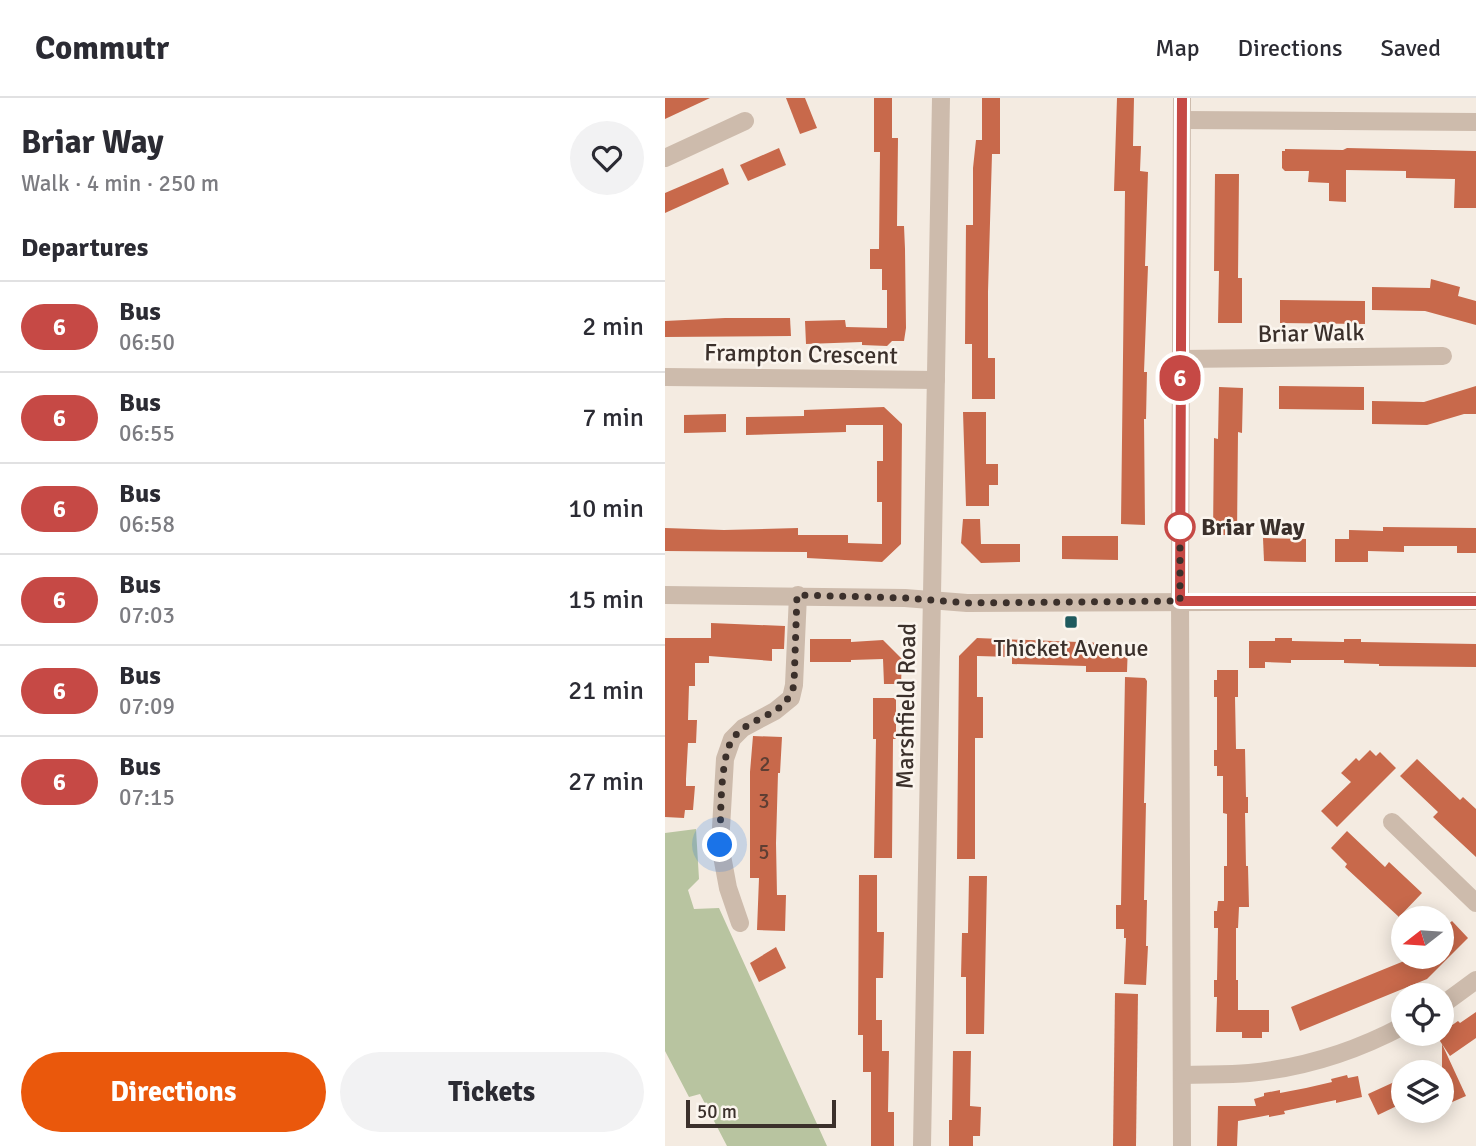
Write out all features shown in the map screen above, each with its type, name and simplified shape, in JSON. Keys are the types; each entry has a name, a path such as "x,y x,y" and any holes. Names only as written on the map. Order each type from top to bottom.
{"street":[{"name":"Marshfield Road","path":"922,1146 941,98"},
{"path":"1182,98 1182,1146"},
{"path":"1182,120 1476,122"},
{"path":"665,158 745,121"},
{"name":"Briar Walk","path":"1180,359 1443,356"},
{"name":"Frampton Crescent","path":"665,377 936,380"},
{"path":"665,594 797,595 967,603 1476,601"},
{"path":"740,923 728,888 720,845 725,759 732,739 790,698 794,685 797,595"},
{"path":"1392,822 1476,904"},
{"path":"1454,996 1476,980"},
{"path":"1183,1075 1249,1073 1311,1062 1373,1042 1391,1032"}],"green space":[{"path":"696,829 699,879 688,890 694,909 719,908 827,1146 727,1146 700,1094 689,1097 665,1051 665,833"}],"building":[{"path":"665,98 710,98 665,119"},
{"path":"786,98 805,98 817,128 800,134"},
{"path":"874,98 892,98 892,138 898,138 897,226 904,226 905,249 904,341 892,341 887,346 862,345 862,342 806,344 805,321 845,320 846,327 887,328 887,290 882,290 882,269 870,269 870,249 879,249 880,152 874,152"},
{"path":"982,98 1000,98 1000,154 992,154 988,292 988,358 995,358 995,399 972,399 972,344 965,344 966,225 973,225 973,168 976,140 982,140"},
{"path":"1117,98 1134,98 1133,146 1141,146 1140,171 1148,172 1144,372 1147,372 1144,419 1145,525 1121,524 1125,191 1114,191"},
{"path":"779,148 786,165 748,181 740,165"},
{"path":"1285,149 1476,151 1476,208 1454,208 1455,179 1406,178 1406,171 1346,170 1346,202 1329,201 1329,183 1308,182 1309,171 1285,171 1282,168 1282,151"},
{"path":"723,168 729,184 665,213 665,193"},
{"path":"1215,174 1239,174 1238,278 1242,278 1242,323 1218,323 1219,271 1214,271"},
{"path":"1431,279 1460,287 1458,296 1476,301 1476,325 1425,311 1372,310 1372,287 1430,288"},
{"path":"1280,300 1365,301 1365,324 1280,323"},
{"path":"790,318 791,336 665,337 665,321"},
{"path":"1279,386 1364,387 1364,410 1279,409"},
{"path":"1476,386 1476,414 1464,414 1427,425 1372,424 1372,401 1424,402"},
{"path":"1219,387 1243,388 1242,433 1238,432 1237,535 1213,535 1214,438 1218,439"},
{"path":"884,407 902,424 901,544 882,562 807,558 807,552 665,551 665,528 798,528 798,535 848,535 848,543 882,544 882,502 877,502 877,461 883,461 883,425 846,425 846,432 746,435 746,417 804,416 804,410"},
{"path":"963,412 986,412 986,464 998,464 998,485 989,485 989,506 966,506"},
{"path":"726,414 726,432 684,433 684,415"},
{"path":"963,519 980,519 981,544 1020,544 1020,562 981,563 961,543"},
{"path":"1383,527 1476,528 1476,553 1457,553 1457,546 1404,546 1404,552 1368,551 1368,562 1335,562 1335,539 1349,539 1349,530 1383,531"},
{"path":"1062,536 1118,536 1118,560 1062,559"},
{"path":"1263,538 1306,539 1306,562 1264,561"},
{"path":"711,623 785,626 784,649 772,649 772,661 709,656 709,663 695,663 695,686 689,686 688,720 697,720 696,743 688,743 686,779 686,786 695,786 693,810 685,810 684,818 665,817 665,638 711,638"},
{"path":"977,638 1128,644 1127,672 1086,672 1086,666 1012,664 1012,657 977,656 977,697 983,697 983,738 975,738 975,859 957,859 959,656"},
{"path":"1275,638 1292,638 1292,641 1344,642 1344,639 1361,639 1361,642 1476,644 1476,667 1379,666 1344,663 1344,660 1291,660 1291,663 1265,662 1265,668 1249,668 1249,641 1275,641"},
{"path":"810,639 851,639 851,642 883,640 902,659 901,684 884,684 883,659 810,662"},
{"path":"1217,670 1238,670 1238,697 1235,697 1236,749 1245,749 1249,907 1239,907 1236,928 1236,980 1238,1010 1269,1010 1269,1032 1262,1032 1262,1038 1242,1038 1242,1032 1216,1032 1217,997 1214,997 1214,980 1217,980 1218,928 1214,928 1214,911 1217,911 1218,901 1224,901 1224,866 1227,866 1227,814 1223,813 1223,776 1217,776 1217,766 1214,766 1214,750 1217,750 1217,697 1214,697 1214,680 1217,680"},
{"path":"1125,677 1145,678 1147,681 1144,803 1144,900 1147,900 1148,946 1146,985 1124,984 1126,938 1124,929 1116,929 1116,905 1121,905"},
{"path":"873,698 896,698 892,858 874,858 876,739 873,739"},
{"path":"753,736 782,737 776,843 777,895 786,895 785,931 757,930 759,878 750,878 750,772"},
{"path":"1370,750 1376,756 1380,752 1396,768 1337,827 1321,811 1351,782 1341,773 1356,758 1359,761"},
{"path":"1417,759 1460,800 1463,797 1476,809 1476,857 1433,817 1438,812 1400,776"},
{"path":"1347,831 1385,867 1389,862 1422,893 1410,906 1391,906 1391,910 1345,867 1347,864 1331,848"},
{"path":"859,875 877,875 877,932 884,932 883,978 876,978 876,1020 882,1020 882,1051 889,1051 888,1112 894,1112 894,1146 871,1146 871,1072 863,1072 863,1035 858,1035"},
{"path":"969,876 987,876 984,1034 966,1034 966,977 961,977 962,933 968,933"},
{"path":"1454,923 1468,938 1454,952"},
{"path":"776,947 786,968 759,982 750,963"},
{"path":"1391,966 1391,970 1436,970 1427,979 1417,983 1391,983 1391,994 1300,1031 1291,1007"},
{"path":"1115,993 1138,994 1136,1146 1113,1146"},
{"path":"1476,1012 1476,1038 1450,1056 1443,1046 1454,1046 1454,1024 1458,1021 1460,1023"},
{"path":"1442,1046 1443,1046 1449,1060 1442,1060"},
{"path":"953,1051 971,1051 970,1106 981,1107 980,1136 973,1136 973,1146 949,1146"},
{"path":"1454,1070 1466,1096 1454,1101"},
{"path":"1347,1075 1348,1078 1358,1076 1362,1097 1238,1121 1237,1146 1217,1146 1218,1106 1256,1106 1254,1099 1264,1096 1264,1093 1306,1088 1332,1082 1331,1079"},
{"path":"1391,1083 1391,1109 1378,1115 1368,1094"}],"bus line":[{"name":"6","path":"1182,98 1180,601 1476,601"}],"place":[{"name":"Briar Way","path":"1180,527"},
{"name":"Thicket Avenue","path":"1071,622"}],"route":[{"path":"720,845 725,759 732,739 790,698 794,685 797,595 967,603 1180,601 1180,527"}]}
